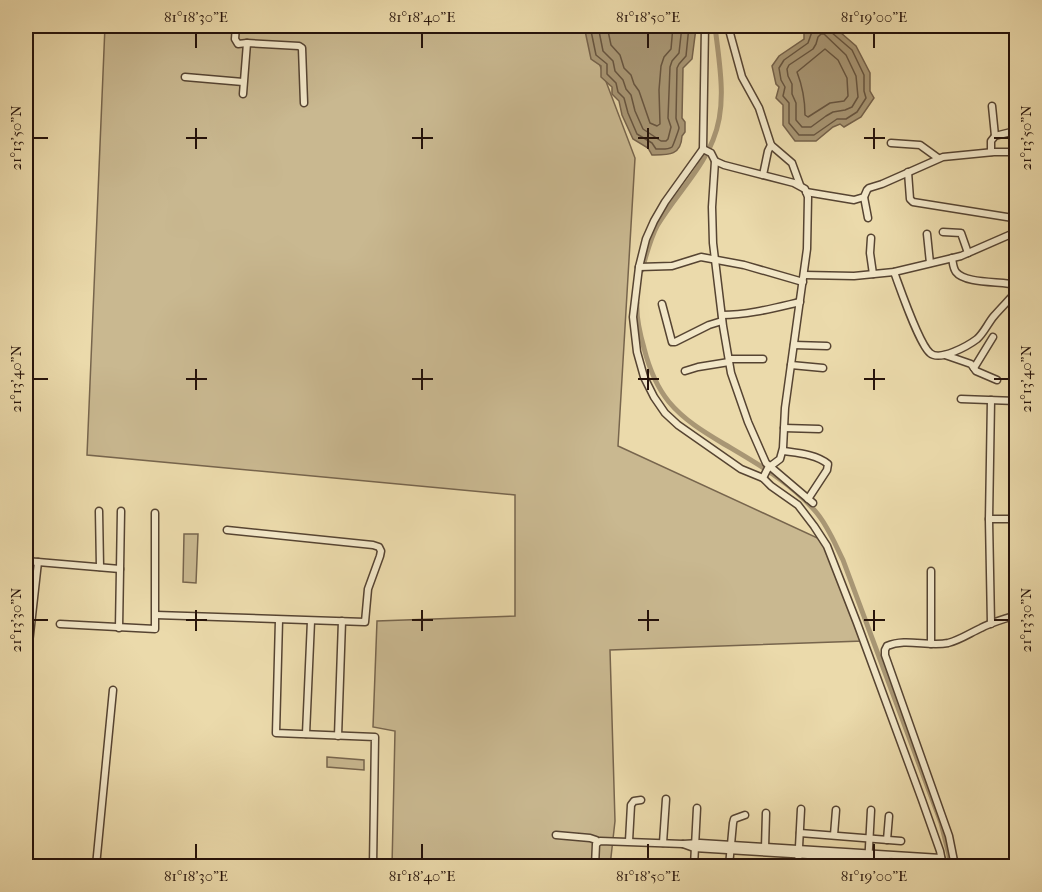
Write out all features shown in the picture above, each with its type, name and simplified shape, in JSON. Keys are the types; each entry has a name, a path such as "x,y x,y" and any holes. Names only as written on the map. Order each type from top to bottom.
{"street":[{"path":"236,26 238,44 299,46 302,48 304,103"},
{"path":"705,26 707,150 715,161 724,165 800,185"},
{"path":"728,26 742,77 759,108 771,145 792,163 800,185 808,197 808,232 791,365 783,451 780,459 767,472"},
{"path":"243,94 247,43"},
{"path":"186,77 243,82"},
{"path":"991,152 991,141 995,135 992,106"},
{"path":"995,135 1011,132 1017,128"},
{"path":"891,143 920,145 938,158"},
{"path":"763,175 771,145"},
{"path":"707,150 665,202 646,239 633,317 637,352 644,377 654,397 665,413 678,425 741,468 767,472 810,501 828,464 812,456 783,451"},
{"path":"868,218 864,196 869,188 938,158 991,152 1017,152"},
{"path":"1008,152 1017,159"},
{"path":"597,842 603,840 683,844 942,863 922,800 827,546 798,505 771,486 766,463 748,422 731,373 715,259 712,207 715,161"},
{"path":"908,172 910,199 913,202 1017,218"},
{"path":"806,192 854,200 864,196"},
{"path":"943,232 960,233 968,253"},
{"path":"642,267 672,266 701,257 803,279 854,276 894,272 952,258 1017,232"},
{"path":"927,234 930,263"},
{"path":"871,238 870,253 873,274"},
{"path":"945,355 964,347 977,338 1016,286 1006,283 980,282 959,275 954,268 952,258"},
{"path":"894,272 925,346 932,355 945,355 971,364 976,371 997,380"},
{"path":"662,304 672,342 675,342 722,318 800,302"},
{"path":"974,368 993,337"},
{"path":"794,345 827,346"},
{"path":"686,371 729,361 763,359"},
{"path":"791,365 823,368"},
{"path":"961,399 1017,401"},
{"path":"991,400 989,519 991,624"},
{"path":"784,428 819,429"},
{"path":"99,511 100,567"},
{"path":"120,628 122,511"},
{"path":"60,624 155,629 155,513"},
{"path":"989,519 1017,519"},
{"path":"156,615 365,622 368,589 380,556 379,547 227,530"},
{"path":"26,561 120,568"},
{"path":"26,670 38,562"},
{"path":"931,571 931,644"},
{"path":"955,867 949,836 885,650 887,646 896,643 949,643 983,626 1017,615"},
{"path":"279,620 276,733 375,737 373,867"},
{"path":"306,734 311,621"},
{"path":"338,736 342,621"},
{"path":"96,867 113,690"},
{"path":"663,843 666,799"},
{"path":"629,842 631,805 634,801 641,800"},
{"path":"694,867 697,808"},
{"path":"798,867 801,809"},
{"path":"834,836 836,810"},
{"path":"868,867 871,810"},
{"path":"765,850 766,813"},
{"path":"729,867 734,819 745,815"},
{"path":"887,840 889,816"},
{"path":"800,833 901,841"},
{"path":"556,835 590,838 597,842"},
{"path":"595,867 597,842"},
{"path":"834,867 835,854"}],"shaded area":[{"path":"105,26 585,26 635,158 618,446 824,541 863,641 610,650 615,821 610,866 392,866 395,731 373,727 377,621 515,616 515,495 87,455"},
{"path":"184,534 198,534 196,583 183,582"},
{"path":"327,757 364,760 364,770 327,767"}],"water":[{"path":"584,26 693,26 696,28 692,59 683,68 682,118 685,122 685,132 676,151 652,155 648,148 633,139 622,115 619,101 612,94 612,87 601,77 601,66 591,59"},
{"path":"809,26 833,26 856,46 870,73 870,91 874,98 861,117 844,127 840,124 833,127 816,141 795,141 783,125 783,105 776,98 779,87 776,84 772,66 779,56 804,39 804,32"}],"waterway":[{"path":"642,270 657,226 708,152 718,126 721,83 715,26"},
{"path":"637,303 641,337 648,363 669,402 709,435 785,483 806,502 828,529 843,560 941,823 950,866"}]}
